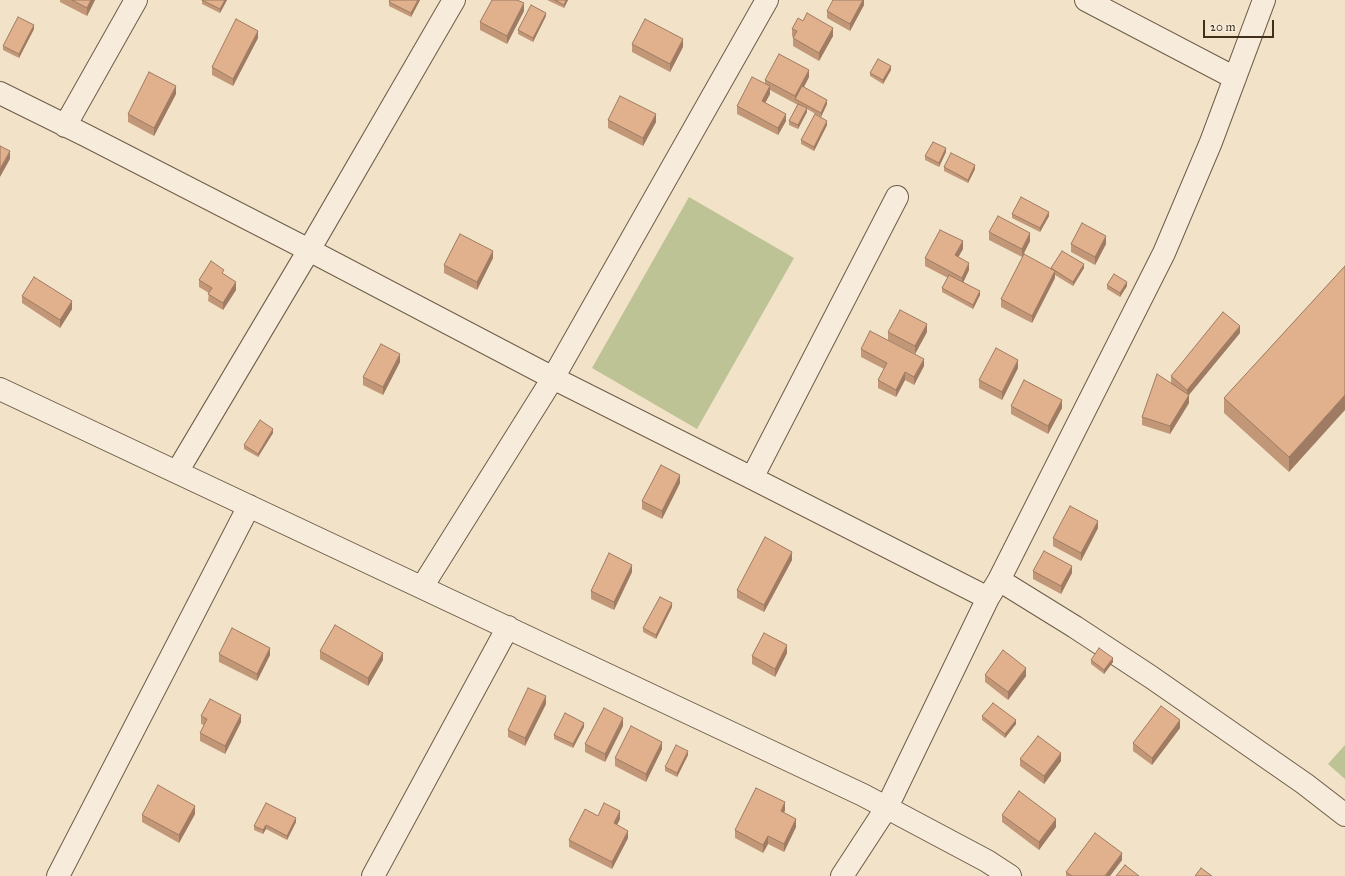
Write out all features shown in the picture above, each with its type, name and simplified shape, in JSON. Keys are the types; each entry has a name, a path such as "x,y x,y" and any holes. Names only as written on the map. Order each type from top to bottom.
{"street":[{"path":"65,126 136,0"},
{"path":"177,472 309,250 454,0"},
{"path":"422,587 553,378 767,0"},
{"path":"1086,0 1235,78"},
{"path":"842,876 886,807 988,598 999,580 1164,253 1211,142 1264,0"},
{"path":"0,93 309,250 553,378 988,598"},
{"path":"752,478 897,197"},
{"path":"1,392 177,472 508,627 886,807 987,861 1010,876"},
{"path":"58,876 249,506"},
{"path":"999,580 1075,627 1151,677 1305,784 1345,815"},
{"path":"373,876 508,627"}],"green space":[{"path":"689,197 794,258 697,429 592,368"},
{"path":"1345,745 1345,779 1328,764"}],"building":[{"path":"72,0 91,0 87,8"},
{"path":"202,0 225,0 220,9"},
{"path":"390,0 418,0 411,13 389,2"},
{"path":"492,0 517,0 524,3 507,36 480,22"},
{"path":"555,0 566,0 564,5"},
{"path":"833,0 863,0 850,24 827,11"},
{"path":"531,5 546,13 533,38 518,30"},
{"path":"807,13 833,28 819,53 793,38 797,31 792,29 798,18 803,21"},
{"path":"18,17 34,25 19,54 3,46"},
{"path":"236,19 258,31 233,79 212,67"},
{"path":"645,19 683,39 670,64 632,44"},
{"path":"779,54 809,70 795,96 765,80"},
{"path":"878,59 891,66 883,80 870,73"},
{"path":"149,72 176,86 154,128 128,114"},
{"path":"752,77 770,86 762,101 786,114 778,128 737,106"},
{"path":"802,86 827,100 821,113 795,99"},
{"path":"620,96 656,114 643,138 608,120"},
{"path":"798,104 807,108 798,125 789,121"},
{"path":"815,114 827,121 814,147 801,140"},
{"path":"933,142 946,148 939,163 925,156"},
{"path":"0,146 10,151 0,169"},
{"path":"951,153 975,165 968,180 944,167"},
{"path":"1021,197 1049,212 1040,228 1012,214"},
{"path":"998,216 1030,233 1022,249 989,232"},
{"path":"1082,223 1106,236 1095,257 1071,244"},
{"path":"940,230 963,241 955,255 969,263 962,278 925,258"},
{"path":"460,234 493,251 477,282 444,265"},
{"path":"1062,251 1084,264 1073,282 1051,268"},
{"path":"1024,254 1055,271 1032,316 1001,299"},
{"path":"211,261 224,270 222,273 236,282 223,303 208,294 212,288 199,280"},
{"path":"1345,266 1345,395 1289,457 1224,398"},
{"path":"1114,274 1127,282 1120,293 1107,285"},
{"path":"949,275 980,291 973,305 942,288"},
{"path":"34,277 72,301 60,320 22,296"},
{"path":"900,310 927,324 915,346 888,332"},
{"path":"1223,312 1240,326 1187,390 1171,376"},
{"path":"870,331 924,359 914,377 905,372 896,390 878,380 887,363 861,349"},
{"path":"381,344 400,354 383,387 363,377"},
{"path":"996,348 1018,360 1002,392 979,380"},
{"path":"1157,374 1189,395 1170,426 1142,417"},
{"path":"1024,380 1062,400 1048,426 1011,406"},
{"path":"260,420 273,429 258,454 244,445"},
{"path":"661,465 680,475 662,511 642,501"},
{"path":"1070,506 1098,521 1081,553 1053,538"},
{"path":"765,537 792,552 764,605 737,590"},
{"path":"1044,551 1072,566 1061,586 1033,571"},
{"path":"609,553 632,565 614,602 591,591"},
{"path":"660,597 672,603 656,635 643,628"},
{"path":"335,625 383,653 368,678 320,651"},
{"path":"232,628 270,648 257,674 219,654"},
{"path":"764,633 787,645 775,669 752,656"},
{"path":"1099,648 1113,658 1104,670 1091,660"},
{"path":"1003,650 1026,668 1008,692 985,675"},
{"path":"528,688 546,696 525,738 508,730"},
{"path":"210,699 241,715 225,746 200,733 207,719 201,716"},
{"path":"993,703 1016,720 1005,734 982,716"},
{"path":"1161,706 1180,720 1152,758 1133,743"},
{"path":"604,708 623,718 605,754 585,744"},
{"path":"565,713 584,723 573,744 554,735"},
{"path":"631,726 662,742 646,774 615,758"},
{"path":"1038,736 1061,753 1044,776 1020,759"},
{"path":"676,745 688,751 677,773 665,767"},
{"path":"158,785 195,806 179,835 142,815"},
{"path":"756,788 785,802 781,811 796,819 784,844 768,836 763,845 735,830"},
{"path":"1019,791 1056,819 1039,842 1002,815"},
{"path":"266,803 296,818 287,836 266,825 263,830 254,826"},
{"path":"604,803 620,811 614,823 628,831 612,862 569,840 585,809 598,816"},
{"path":"1095,833 1122,853 1105,876 1072,876 1066,872"},
{"path":"1125,865 1139,876 1116,876"},
{"path":"1201,868 1212,876 1195,876"}]}
